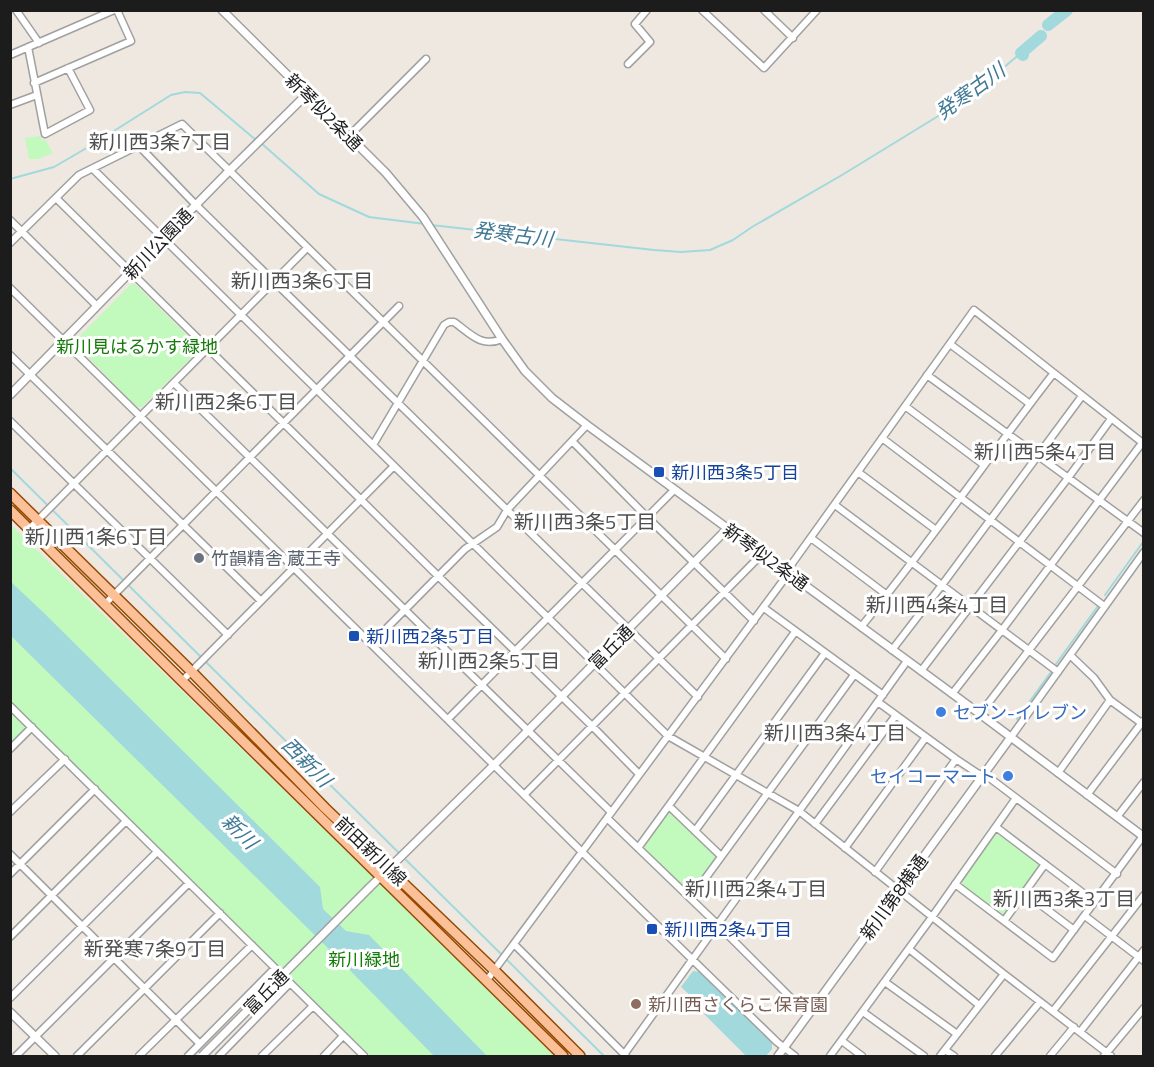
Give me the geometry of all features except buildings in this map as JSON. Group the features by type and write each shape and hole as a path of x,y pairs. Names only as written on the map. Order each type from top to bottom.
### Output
{"main road":[{"name":"前田新川線","path":"10,493 191,671 325,808 580,1056"},
{"name":"前田新川線","path":"10,510 563,1056"}],"street":[{"path":"16,10 39,43"},
{"path":"10,55 98,14 116,10 131,42 34,83"},
{"name":"新琴似2条通","path":"222,10 386,173 423,217 525,371 552,398 1143,837"},
{"path":"628,64 650,42 635,24 647,10"},
{"path":"702,10 764,68 818,10"},
{"path":"764,10 792,38"},
{"path":"28,47 45,134 90,110 68,68"},
{"path":"349,136 426,59"},
{"path":"10,105 37,94"},
{"name":"新川公園通","path":"10,395 307,94"},
{"path":"10,243 79,175 182,124 726,659"},
{"path":"139,146 196,205 698,697"},
{"path":"93,169 668,736 799,811 1107,1055 1143,1008"},
{"path":"56,198 360,501 562,696 639,774"},
{"path":"10,220 97,306"},
{"path":"29,529 308,248"},
{"path":"10,288 582,852 784,1048 795,1056"},
{"path":"105,604 399,306"},
{"path":"487,980 764,608 811,538 974,310 1143,444 952,694"},
{"path":"373,445 444,325 454,322 484,343 494,343 502,339"},
{"path":"950,344 1030,404"},
{"path":"10,355 261,601"},
{"path":"861,627 912,563 1053,374"},
{"path":"927,375 1143,534"},
{"path":"174,382 611,812"},
{"path":"892,650 1082,396"},
{"path":"905,406 984,465"},
{"path":"921,671 1111,419"},
{"path":"10,421 228,635"},
{"path":"371,644 472,543 496,527 507,510 587,425"},
{"path":"882,438 1104,606"},
{"path":"572,441 754,621"},
{"path":"182,681 394,466"},
{"path":"858,472 936,530"},
{"path":"448,719 674,490"},
{"path":"980,714 1143,500"},
{"path":"835,505 1058,672"},
{"name":"富丘通","path":"202,1056 727,529"},
{"path":"811,538 887,595"},
{"path":"1011,737 1143,552"},
{"path":"524,795 762,554"},
{"path":"764,608 883,695"},
{"path":"638,848 795,632"},
{"path":"695,831 825,653"},
{"path":"1070,655 1094,678 1110,700 1143,723 1088,795"},
{"path":"512,946 625,1056 692,959 907,661"},
{"path":"691,898 854,675"},
{"path":"1058,773 1110,700"},
{"path":"878,702 956,759 977,773 987,776 1117,874"},
{"path":"10,706 364,1056"},
{"path":"815,824 896,715"},
{"path":"10,749 32,727"},
{"path":"846,848 926,737"},
{"name":"新川第8横通","path":"778,1056 1011,737"},
{"path":"10,812 65,759"},
{"path":"875,872 956,759"},
{"path":"1117,817 1143,782"},
{"path":"10,874 95,789"},
{"path":"830,1056 1016,798"},
{"path":"669,806 722,856"},
{"path":"607,818 808,1015"},
{"path":"10,936 126,820"},
{"path":"996,827 1095,902"},
{"path":"956,884 1053,958 1143,837"},
{"path":"10,998 158,852"},
{"path":"10,854 200,1044"},
{"path":"1004,921 1046,864"},
{"path":"16,1056 189,883"},
{"path":"1025,892 1074,930"},
{"path":"1053,1011 1143,896"},
{"path":"77,1056 220,913"},
{"path":"1085,916 1141,959"},
{"path":"139,1056 252,945"},
{"path":"909,949 979,1005"},
{"path":"1080,1032 1141,959 1143,950"},
{"path":"188,1056 274,968"},
{"path":"940,1056 1004,974"},
{"path":"885,982 957,1034"},
{"path":"219,1056 290,983"},
{"path":"995,1056 1040,1002"},
{"path":"262,1056 313,1006"},
{"path":"10,1012 55,1056"},
{"path":"863,1012 924,1056"},
{"path":"1050,1056 1074,1027"},
{"path":"324,1056 343,1036"},
{"path":"842,1041 862,1056"},
{"path":"945,1050 954,1056"}],"green space":[{"path":"40,136 42,141 45,139 53,153 38,159 29,159 25,138"},
{"name":"新川見はるかす緑地","path":"131,284 135,284 199,347 199,350 142,407 137,407 76,345 76,340"},
{"name":"新川緑地","path":"10,524 554,1056 371,1056 217,907 11,701"},
{"path":"10,711 26,725 26,728 11,744"},
{"path":"667,813 670,813 715,856 715,859 688,891 644,849"},
{"path":"996,834 1039,867 1004,914 967,893 962,882 964,872"}],"water":[{"name":"新川","path":"10,581 320,887 323,909 346,931 369,935 487,1056 434,1056 333,953 11,636"},
{"path":"693,971 700,972 772,1043 772,1049 766,1056 746,1056 704,1014 707,1011 681,987"}],"waterway":[{"path":"1048,25 1067,10"},
{"path":"1023,55 1021,53 1041,36"},
{"name":"発寒古川","path":"431,225 654,250 681,252 710,250 733,240 966,99 1021,53"},
{"name":"発寒古川","path":"10,179 54,167 171,95 185,92 200,93 256,140"},
{"name":"発寒古川","path":"261,143 319,194 369,217 425,224"},
{"name":"西新川","path":"10,468 400,854"},
{"path":"1105,595 1143,542"},
{"path":"1056,664 1098,606"},
{"path":"1017,719 1051,672"},
{"name":"西新川","path":"404,858 604,1056"}],"place":[{"name":"新川西3条5丁目","path":"659,472"},
{"name":"竹韻精舎 蔵王寺","path":"199,558"},
{"name":"新川西2条5丁目","path":"354,636"},
{"name":"セブン-イレブン","path":"941,712"},
{"name":"セイコーマート","path":"1008,776"},
{"name":"新川西2条4丁目","path":"652,929"},
{"name":"新川西さくらこ保育園","path":"636,1004"}],"district":[{"name":"新川西3条7丁目","path":"160,141"},
{"name":"新川西3条6丁目","path":"302,280"},
{"name":"新川西2条6丁目","path":"226,401"},
{"name":"新川西5条4丁目","path":"1045,451"},
{"name":"新川西3条5丁目","path":"585,521"},
{"name":"新川西1条6丁目","path":"96,536"},
{"name":"新川西4条4丁目","path":"937,604"},
{"name":"新川西2条5丁目","path":"489,660"},
{"name":"新川西3条4丁目","path":"835,732"},
{"name":"新川西2条4丁目","path":"756,888"},
{"name":"新川西3条3丁目","path":"1064,898"},
{"name":"新発寒7条9丁目","path":"155,948"}]}
